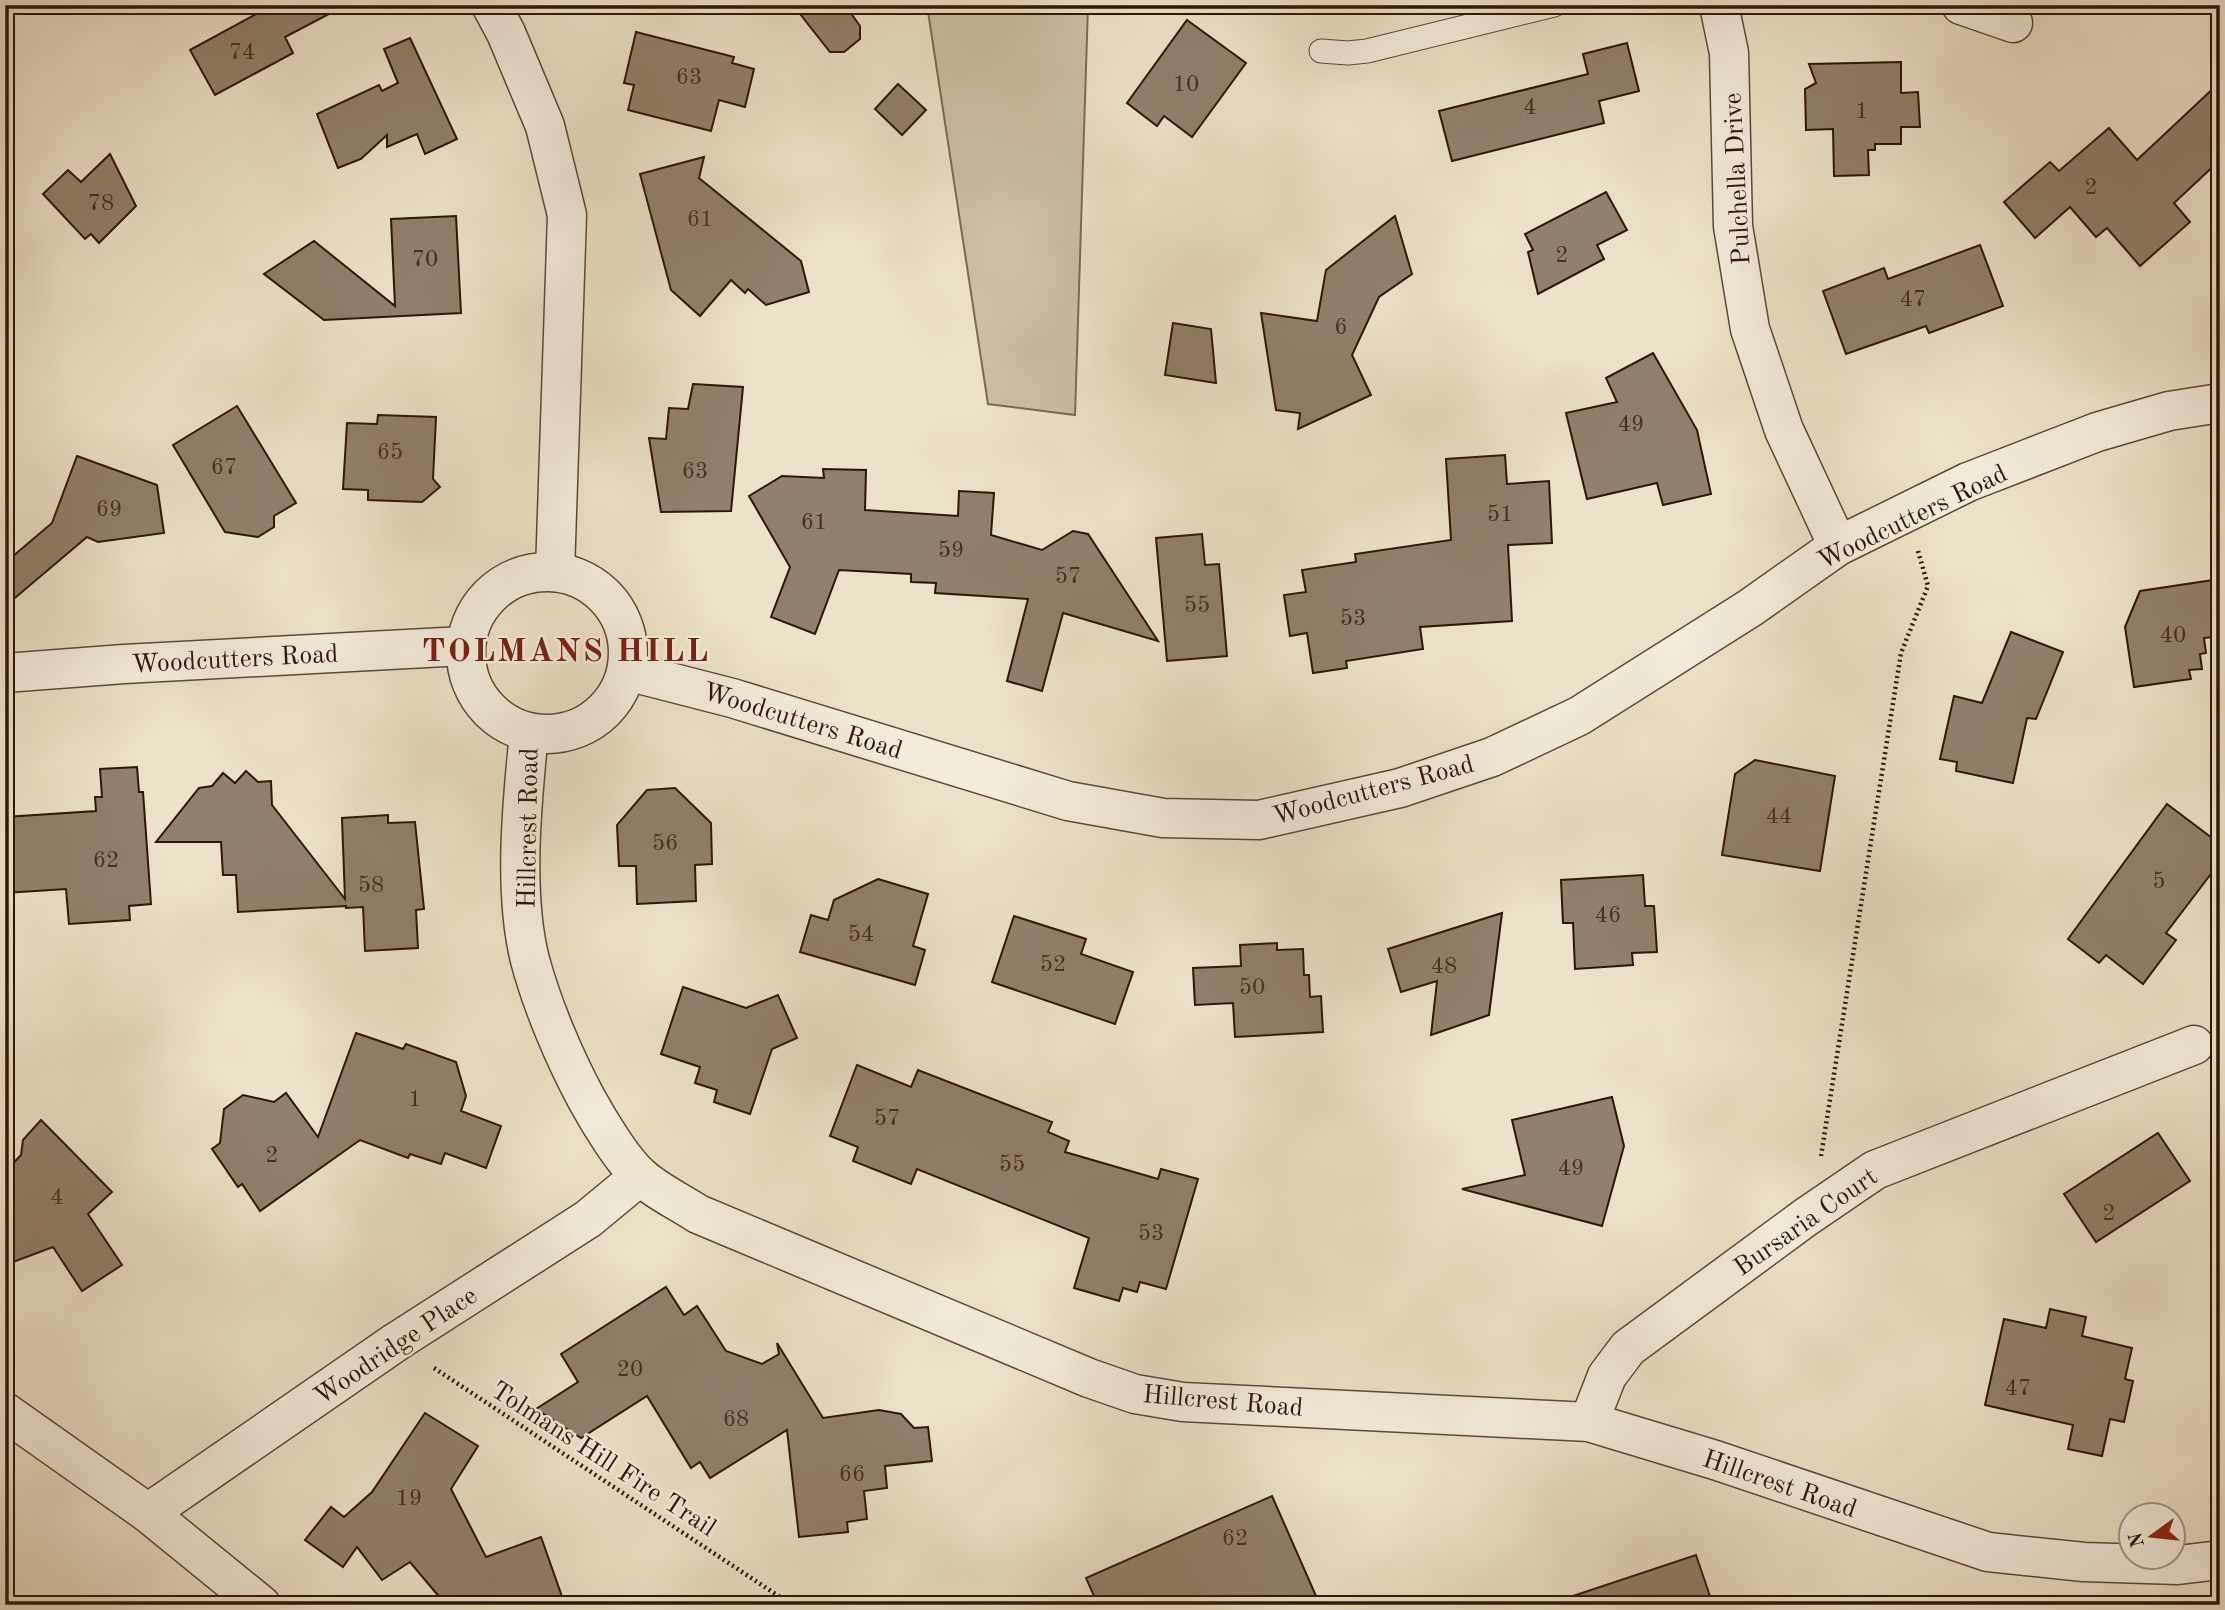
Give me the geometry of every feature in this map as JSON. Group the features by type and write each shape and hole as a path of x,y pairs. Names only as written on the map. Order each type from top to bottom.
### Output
{"street":[{"path":"491,5 506,33 545,126 568,215 555,572"},
{"name":"Pulchella Drive","path":"1719,5 1729,53 1733,226 1750,329 1784,430 1838,546"},
{"path":"1961,5 2013,23"},
{"name":"Woodcutters Road","path":"626,671 732,698 1068,800 1163,818 1259,820 1400,788 1492,757 1579,716 1750,608 1838,546 1968,482 2097,432 2169,411 2220,403"},
{"path":"555,572 581,579 604,595 620,617 628,643 626,671 618,694 601,714 580,728 554,735 529,733 507,724 488,709 474,690 466,667 464,646 473,618 487,598 506,582 530,573 555,572"},
{"name":"Woodcutters Road","path":"5,673 464,646"},
{"name":"Hillcrest Road","path":"529,733 522,803 521,858 523,908 530,960 570,1068 600,1125 640,1176 698,1214 1089,1378 1135,1394 1184,1402 1589,1422 1715,1460 1988,1552 2084,1562 2178,1565 2220,1560"},
{"name":"Bursaria Court","path":"1589,1422 1607,1376 1628,1348 1806,1217 1875,1170 2194,1045"},
{"name":"Woodridge Place","path":"148,1513 396,1342 588,1219 640,1176"},
{"path":"5,1412 148,1513 261,1605"}],"lane":[{"path":"1321,51 1367,51 1554,5"}],"path":[{"path":"1829,1113 1901,653 1928,586"},
{"name":"Tolmans Hill Fire Trail","path":"396,1342 792,1605"}],"shaded area":[{"path":"927,5 1088,5 1075,415 988,404"}],"building":[{"path":"273,5 346,5 285,37 293,53 215,95 190,50"},
{"path":"793,5 845,5 860,26 860,39 844,52 830,52"},
{"path":"1187,20 1246,63 1192,137 1164,116 1157,126 1127,103"},
{"path":"636,32 734,57 732,63 754,69 745,107 719,100 711,131 628,110 634,85 624,83"},
{"path":"410,38 457,139 425,154 417,134 387,147 387,135 361,159 338,168 317,114 379,85 382,91 398,83 384,49"},
{"path":"1627,43 1639,91 1599,101 1604,123 1452,161 1439,111 1588,74 1583,54"},
{"path":"1901,62 1901,93 1918,92 1920,127 1901,127 1901,144 1875,144 1875,150 1868,150 1869,175 1834,176 1833,129 1806,130 1805,89 1816,83 1809,64"},
{"path":"2220,82 2220,160 2174,203 2190,222 2140,266 2107,228 2096,237 2070,207 2035,238 2004,202 2050,162 2059,171 2109,128 2137,160"},
{"path":"898,84 926,110 902,135 875,109"},
{"path":"110,154 136,206 99,243 91,234 85,239 43,194 68,170 81,182"},
{"path":"704,157 699,178 801,261 809,292 766,305 748,289 745,293 731,280 700,316 671,290 640,174"},
{"path":"1606,192 1627,230 1597,245 1604,259 1538,294 1528,252 1533,250 1525,234"},
{"path":"456,216 461,313 324,320 264,274 314,241 395,306 391,219"},
{"path":"1395,216 1412,274 1379,297 1352,355 1371,395 1298,429 1300,413 1276,410 1261,313 1317,321 1326,270"},
{"path":"1980,245 2003,306 1929,333 1926,326 1846,354 1823,291 1884,268 1888,279"},
{"path":"1173,323 1211,329 1216,383 1165,375"},
{"path":"1653,353 1697,430 1711,494 1663,505 1657,483 1587,499 1566,413 1617,402 1606,378"},
{"path":"693,384 743,387 731,511 661,512 649,438 666,439 669,408 688,409"},
{"path":"237,406 296,503 274,516 274,527 258,537 225,532 173,445"},
{"path":"378,415 436,417 433,479 440,487 422,502 368,500 368,490 343,489 347,423 377,424"},
{"path":"1505,455 1507,484 1549,481 1552,543 1508,545 1512,621 1420,627 1423,649 1346,661 1347,668 1313,673 1307,633 1290,636 1284,595 1306,592 1302,570 1356,562 1355,554 1451,540 1446,459"},
{"path":"77,456 157,485 164,533 98,542 87,537 9,603 5,599 5,563 52,523"},
{"path":"823,469 866,470 865,510 958,516 959,491 994,493 991,535 1042,550 1073,531 1088,534 1158,641 1063,613 1042,691 1007,681 1028,599 935,593 936,583 911,582 911,574 839,570 815,634 771,617 790,567 749,496 782,476 824,478"},
{"path":"1202,534 1205,565 1219,564 1227,656 1167,661 1156,538"},
{"path":"2220,579 2220,636 2204,638 2206,653 2200,654 2202,669 2189,670 2191,679 2134,687 2125,627 2140,591"},
{"path":"2011,632 2063,652 2036,719 2027,718 2013,783 1956,771 1957,762 1940,759 1954,696 1982,703"},
{"path":"1755,760 1835,776 1820,871 1722,855 1735,774"},
{"path":"137,767 139,792 143,792 151,904 129,906 130,920 69,924 66,889 5,893 5,817 96,811 95,797 102,797 100,769"},
{"path":"246,771 258,782 271,781 272,805 345,899 342,818 388,815 388,823 415,822 424,909 416,910 418,948 365,951 363,907 238,912 236,875 223,875 221,842 156,842 199,788 212,786 223,773 235,783"},
{"path":"675,788 711,823 712,864 695,865 696,901 637,904 636,866 619,866 617,825 647,790"},
{"path":"2167,804 2220,844 2220,862 2166,933 2176,940 2143,984 2106,955 2099,963 2068,939"},
{"path":"1643,875 1645,906 1654,906 1657,952 1632,953 1633,965 1575,969 1573,923 1563,923 1561,880"},
{"path":"878,879 928,894 913,946 925,950 915,985 800,952 811,915 828,920 834,900"},
{"path":"1502,913 1489,1015 1431,1035 1437,981 1401,992 1388,949"},
{"path":"1014,916 1086,939 1081,954 1133,972 1115,1024 992,982"},
{"path":"1277,943 1277,950 1303,949 1304,975 1309,975 1310,997 1321,996 1323,1032 1235,1037 1233,1003 1195,1005 1193,968 1241,966 1240,945"},
{"path":"683,987 746,1008 778,995 797,1038 772,1049 750,1114 714,1102 717,1090 695,1083 700,1067 661,1054"},
{"path":"356,1033 403,1049 406,1044 456,1062 466,1096 461,1111 501,1126 486,1168 445,1153 441,1164 410,1154 408,1158 360,1140 260,1211 242,1184 238,1187 212,1149 220,1143 224,1109 243,1095 274,1102 286,1093 318,1137"},
{"path":"857,1065 911,1087 918,1070 1052,1122 1048,1132 1069,1141 1065,1152 1158,1179 1161,1169 1198,1179 1166,1289 1140,1282 1137,1292 1123,1288 1119,1301 1074,1288 1089,1238 917,1169 911,1184 853,1161 858,1147 830,1136"},
{"path":"1612,1097 1624,1146 1602,1226 1462,1189 1525,1175 1512,1120"},
{"path":"41,1120 112,1192 88,1214 122,1265 82,1291 53,1247 5,1265 5,1172 21,1155 23,1140"},
{"path":"2158,1133 2190,1181 2096,1242 2064,1194"},
{"path":"666,1287 684,1315 697,1306 726,1351 762,1364 779,1354 777,1343 823,1418 879,1410 901,1414 914,1428 928,1427 932,1461 885,1466 887,1488 864,1491 867,1519 847,1522 848,1532 799,1537 787,1430 710,1478 700,1462 691,1468 647,1396 581,1438 536,1409 578,1382 561,1354"},
{"path":"2050,1309 2086,1317 2082,1336 2132,1348 2125,1379 2133,1381 2124,1422 2110,1419 2102,1456 2068,1449 2073,1425 1985,1405 2004,1319 2046,1328"},
{"path":"425,1413 478,1446 451,1489 486,1557 541,1537 565,1605 446,1605 410,1562 382,1580 357,1547 343,1567 305,1540 331,1507 344,1517 372,1492"},
{"path":"1272,1496 1320,1605 1098,1605 1086,1578"},
{"path":"1696,1555 1713,1605 1568,1605 1567,1598"}],"district":[{"name":"TOLMANS HILL","path":"566,649"}]}
